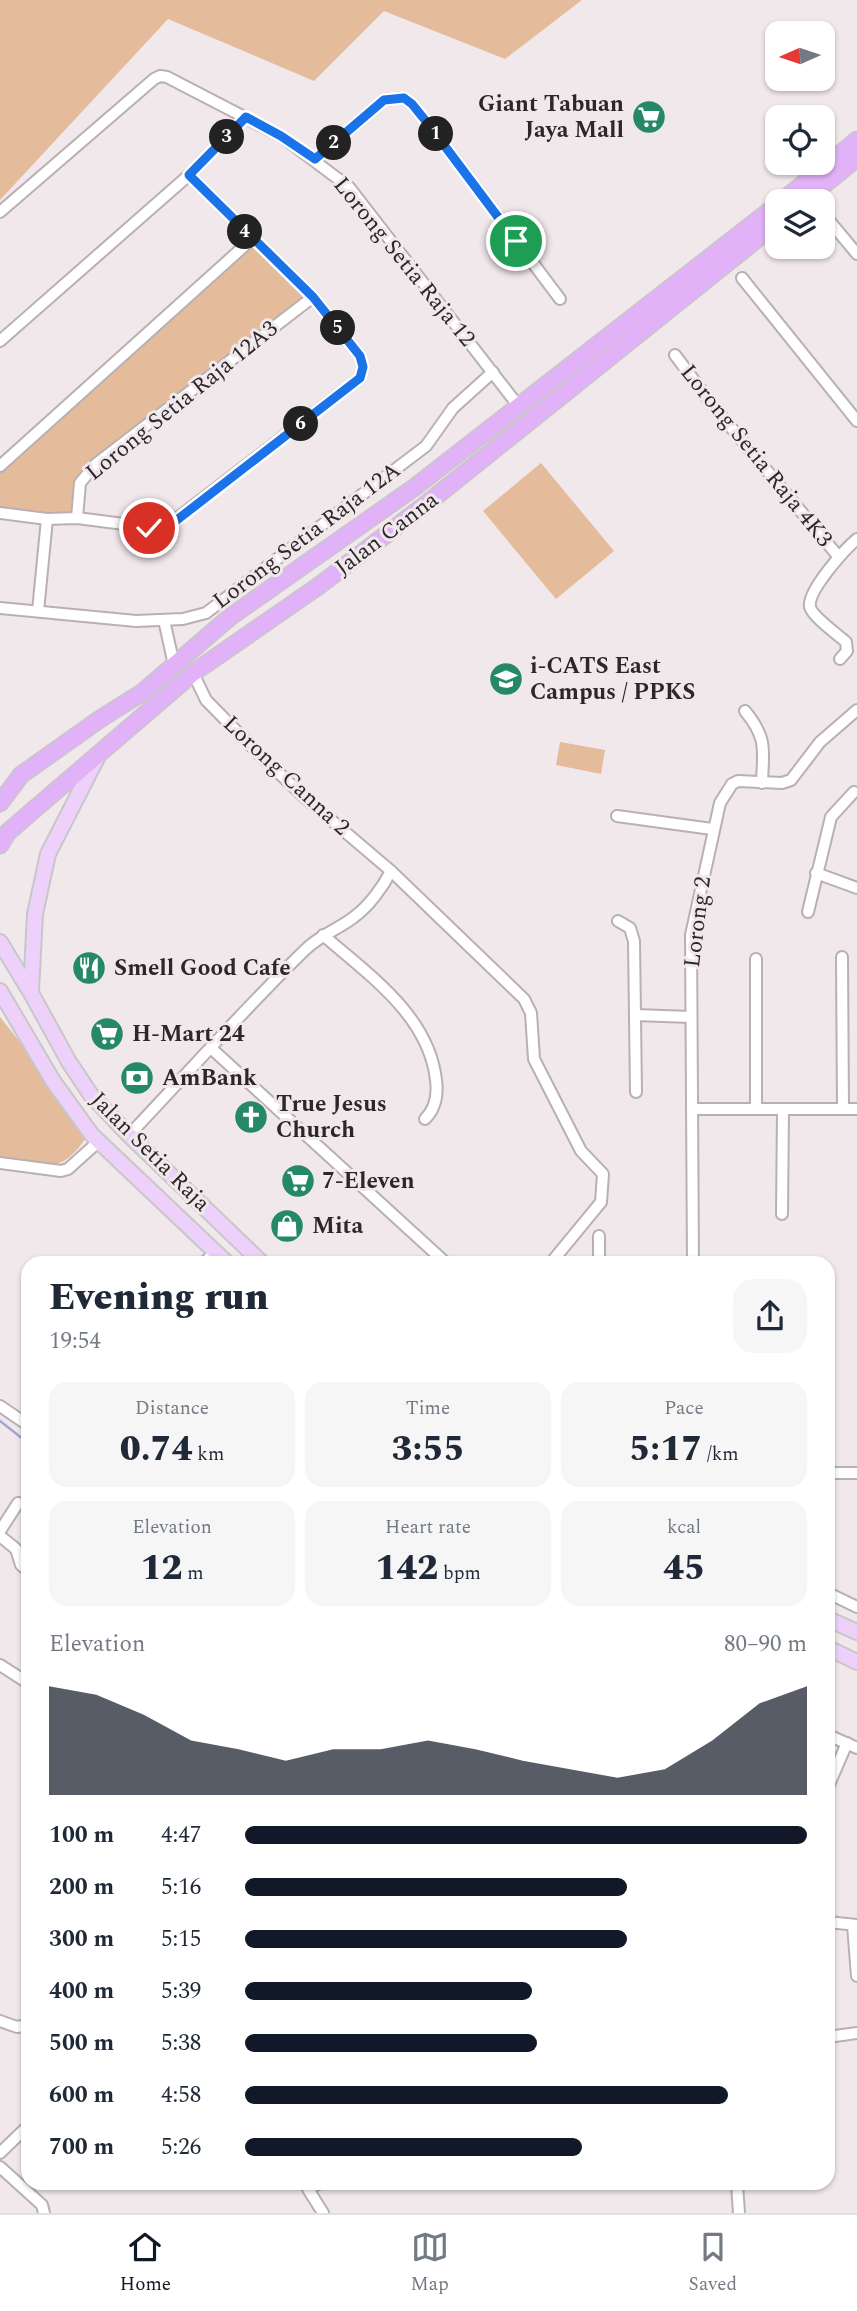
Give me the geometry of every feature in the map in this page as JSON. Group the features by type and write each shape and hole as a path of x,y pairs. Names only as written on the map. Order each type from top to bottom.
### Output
{"highway":[{"path":"797,189 857,140"},
{"path":"822,189 857,158"},
{"name":"Jalan Canna","path":"0,803 21,775 143,692 230,617 415,487 520,408 765,214"},
{"name":"Jalan Canna","path":"0,845 8,832 193,673 320,585 430,501 765,233"},
{"path":"0,789 21,775"}],"main road":[{"path":"31,993 35,914 48,855 100,751"},
{"name":"Jalan Setia Raja","path":"0,942 91,1095 256,1256"},
{"name":"Jalan Setia Raja","path":"0,991 5,1004 53,1081 98,1142 219,1256"},
{"path":"191,1194 222,1234 222,1241 215,1252"},
{"path":"835,1622 857,1632"},
{"path":"835,1651 857,1661"}],"street":[{"name":"Lorong Setia Raja 12","path":"0,212 160,76 167,77 281,136 349,187 520,408"},
{"path":"315,159 384,100 404,98 429,125 560,299"},
{"path":"0,341 189,175 246,117"},
{"path":"0,513 163,528 360,378 363,367 360,356 313,297 189,175"},
{"path":"835,228 857,254"},
{"path":"0,466 252,239"},
{"path":"742,278 857,421"},
{"name":"Lorong Setia Raja 12A3","path":"77,518 80,482 96,464 313,297"},
{"name":"Lorong Setia Raja 4K3","path":"674,355 838,556"},
{"name":"Lorong Setia Raja 12A","path":"0,608 136,621 195,617 215,607 426,446 453,408 493,372"},
{"path":"38,611 47,519"},
{"path":"840,659 847,651 846,642 813,612 810,606 811,597 838,556 857,539"},
{"path":"164,620 174,665"},
{"name":"Lorong Canna 2","path":"193,673 206,700 260,755 304,797 395,875 524,999 531,1013 534,1059 581,1151 603,1174 601,1202 557,1256"},
{"name":"Lorong 2","path":"693,1256 691,934 712,829 720,803 732,784 738,781 782,783 791,780 820,742 857,710"},
{"path":"745,711 758,728 762,740 762,783"},
{"path":"808,912 832,815 854,792"},
{"path":"617,816 712,829"},
{"path":"816,873 857,888"},
{"path":"129,1135 212,1049 260,994 309,946 356,916 395,875"},
{"path":"618,921 629,928 634,941 636,1093"},
{"path":"323,935 370,976 411,1017 422,1034 431,1054 438,1090 431,1113 425,1119"},
{"path":"842,957 843,1108"},
{"path":"756,959 757,1108"},
{"path":"635,1015 691,1017"},
{"path":"212,1049 438,1256"},
{"path":"692,1109 857,1108"},
{"path":"782,1214 783,1109"},
{"path":"0,1163 61,1171 68,1169 98,1142"},
{"path":"599,1236 599,1256"},
{"path":"211,1256 215,1252"},
{"path":"0,1406 21,1420"},
{"path":"835,1474 857,1474"},
{"path":"18,1503 0,1534 16,1549 21,1565"},
{"path":"835,1596 857,1607"},
{"path":"0,1665 21,1678"},
{"path":"835,1738 852,1746 835,1775"},
{"path":"835,1923 855,1925 857,1976"},
{"path":"0,2021 21,2026"},
{"path":"835,2036 857,2033"},
{"path":"0,2153 21,2133"},
{"path":"0,2167 21,2186"},
{"path":"25,2190 42,2206 44,2213"},
{"path":"309,2190 323,2213"},
{"path":"738,2190 740,2213"}],"shaded area":[{"path":"0,0 582,0 505,59 384,11 314,81 168,19 0,200"},
{"path":"253,245 306,295 111,451 80,482 74,513 0,510 0,472 124,357"},
{"path":"541,463 614,551 556,599 483,511"},
{"path":"560,742 605,750 601,774 556,765"},
{"path":"0,1017 27,1051 85,1139 76,1151 57,1164 38,1165 0,1157"}],"waterway":[{"path":"0,1421 21,1438"}],"place":[{"name":"Giant Tabuan Jaya Mall","path":"649,117"},
{"name":"i-CATS East Campus / PPKS","path":"506,679"},
{"name":"Smell Good Cafe","path":"89,968"},
{"name":"H-Mart 24","path":"107,1034"},
{"name":"AmBank","path":"137,1078"},
{"name":"True Jesus Church","path":"251,1117"},
{"name":"7-Eleven","path":"298,1181"},
{"name":"Mita","path":"287,1226"}],"route":[{"path":"149,528 163,528 173,523 360,378 363,367 360,356 313,297 189,175 246,117 315,159 384,100 404,98 429,125 516,241"}]}
